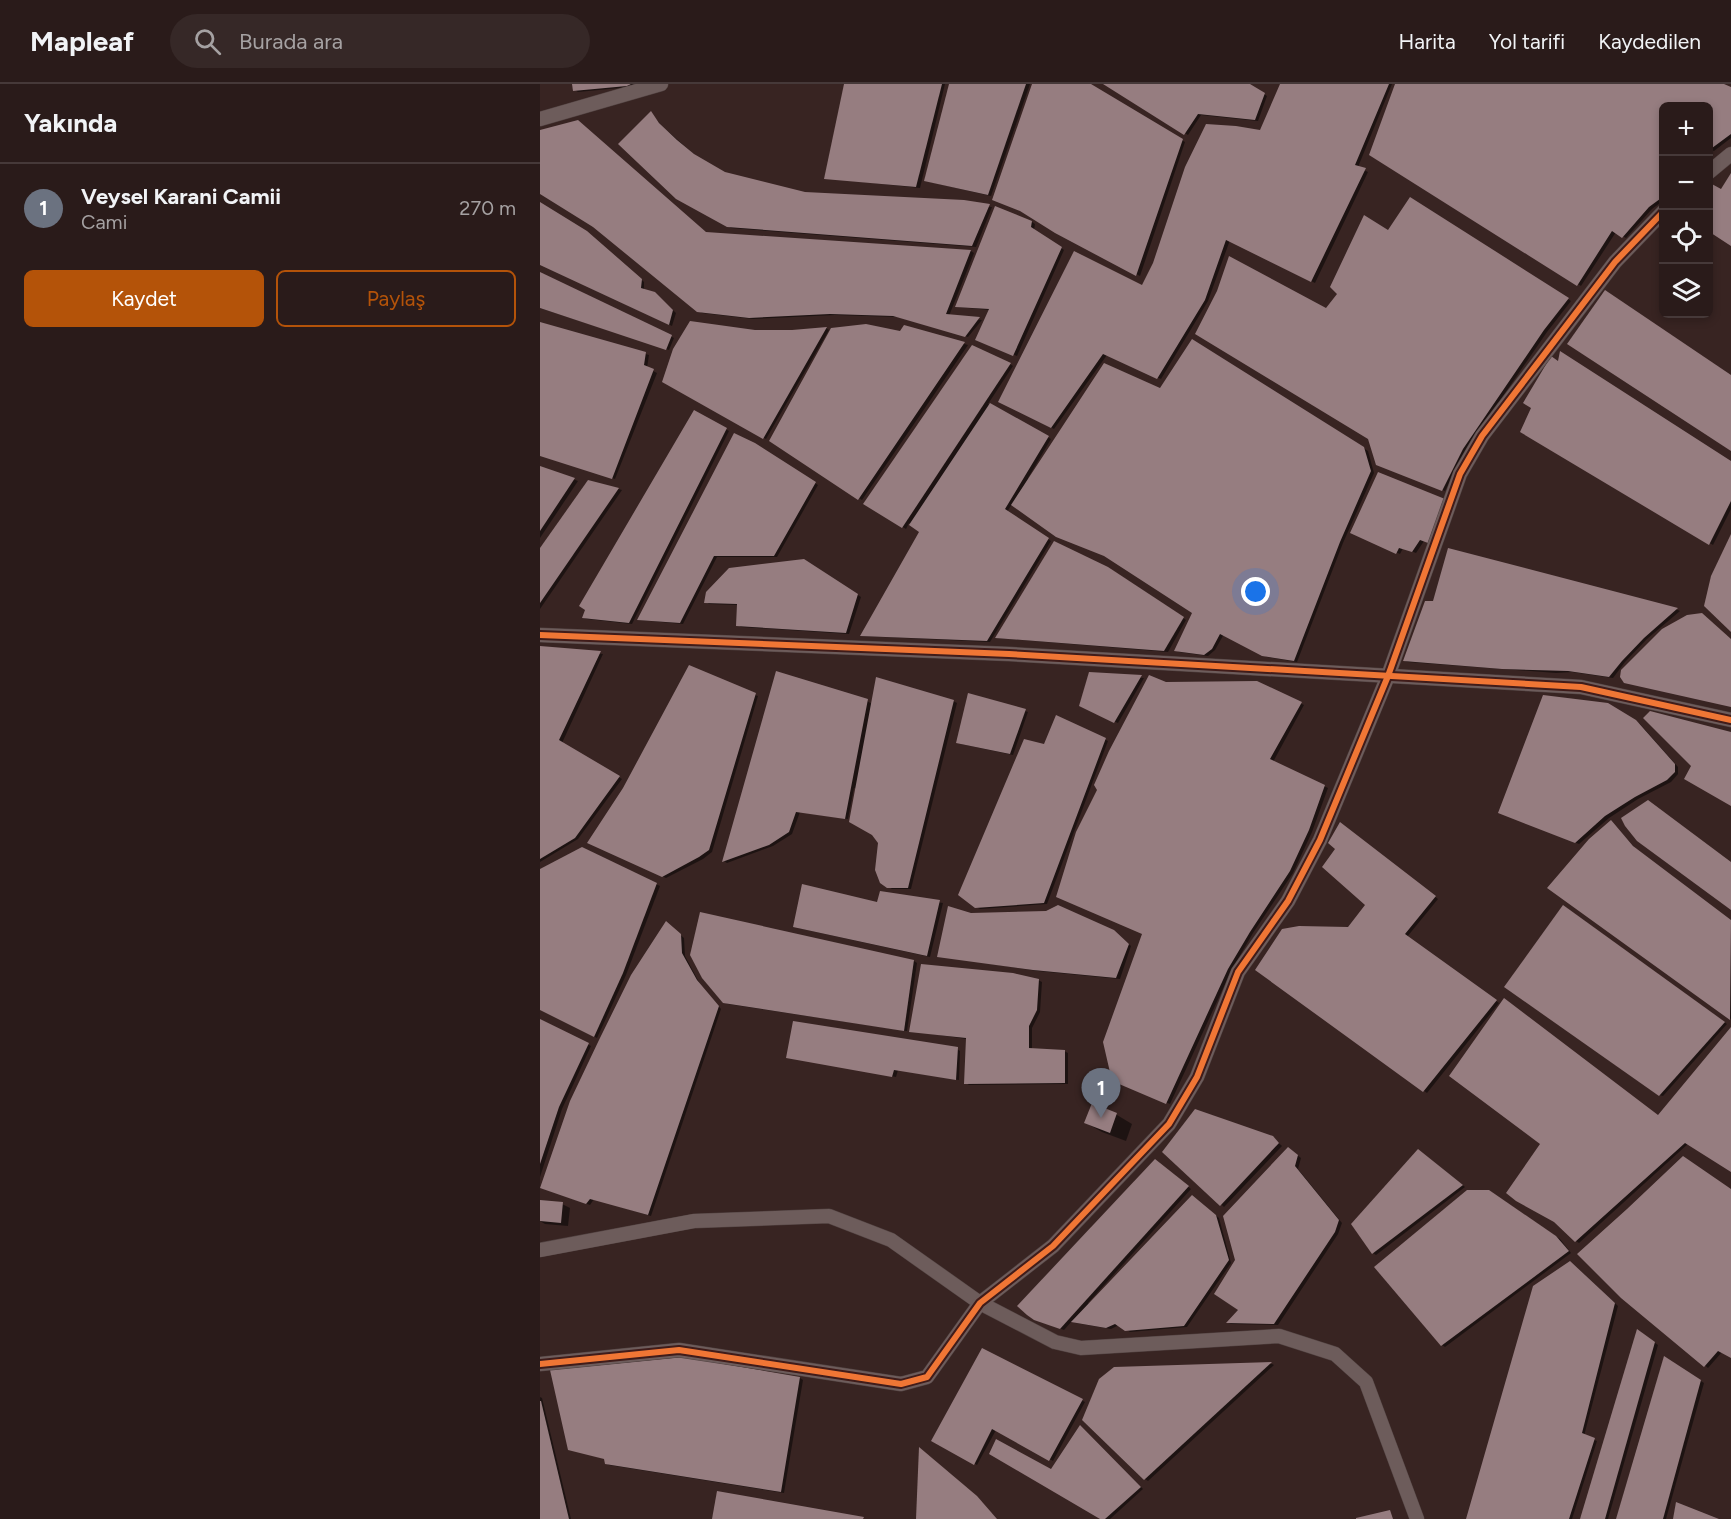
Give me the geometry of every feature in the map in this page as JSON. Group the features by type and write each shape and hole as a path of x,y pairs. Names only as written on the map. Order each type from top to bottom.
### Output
{"street":[{"path":"540,119 660,84"},
{"path":"1713,169 1731,154"},
{"path":"540,1364 679,1350 901,1384 927,1377 980,1303 1053,1246 1169,1124 1197,1077 1238,972 1288,901 1320,840 1388,676 1460,474 1482,436 1615,262 1659,216"},
{"path":"540,635 1009,654 1581,687 1731,720"},
{"path":"540,1250 694,1221 829,1216 891,1240 980,1303 1055,1342 1081,1348 1279,1336 1335,1354 1366,1382 1417,1519"}],"building":[{"path":"572,84 631,84 573,91"},
{"path":"844,84 942,84 916,187 824,179"},
{"path":"949,84 1026,84 988,195 924,181"},
{"path":"1032,84 1091,84 1183,139 1136,276 1055,233 1020,211 992,200"},
{"path":"1103,84 1250,84 1265,93 1255,120 1198,114 1184,135"},
{"path":"1280,84 1389,84 1355,165 1366,168 1311,282 1226,240 1205,300 1157,379 1103,354 1051,428 998,402 1074,251 1142,285 1153,263 1185,167 1206,124 1260,130"},
{"path":"1395,84 1724,84 1731,87 1731,134 1713,147 1713,102 1659,102 1659,200 1649,207 1622,238 1612,231 1577,286 1369,155"},
{"path":"651,111 659,123 677,140 694,154 725,172 805,192 964,200 990,204 972,246 727,227 676,199 618,144"},
{"path":"578,120 706,232 971,250 946,314 980,317 965,337 893,316 830,314 749,318 697,312 593,227 540,194 540,130"},
{"path":"1731,173 1731,246 1713,234 1713,185 1721,189"},
{"path":"1410,197 1569,298 1544,330 1463,449 1442,491 1376,465 1368,439 1195,334 1217,291 1229,256 1326,308 1337,294 1330,287 1364,215 1388,230"},
{"path":"540,202 587,231 642,279 641,288 655,292 673,310 669,325 540,265"},
{"path":"995,206 1032,221 1031,227 1062,247 1013,356 975,340 989,309 955,307"},
{"path":"540,272 672,335 666,350 540,308"},
{"path":"1605,290 1731,375 1731,451 1567,344"},
{"path":"690,321 755,330 827,327 763,439 662,382 673,349"},
{"path":"540,322 646,352 644,365 654,369 612,479 540,456"},
{"path":"866,324 900,331 904,325 965,342 858,500 769,441 831,328"},
{"path":"1192,339 1364,447 1371,471 1340,542 1294,661 1262,656 1220,634 1212,649 1204,655 1174,651 1192,613 1104,556 1056,537 1011,505 1104,363 1160,388"},
{"path":"972,345 1011,363 902,528 863,504"},
{"path":"1560,351 1731,461 1731,501 1709,545 1520,432 1531,408 1523,403 1551,356 1558,361"},
{"path":"990,403 1049,436 1005,509 1049,538 987,641 860,636 919,532 909,525"},
{"path":"694,410 727,428 629,623 582,618 585,610 579,606"},
{"path":"734,433 755,443 816,482 774,556 714,556 680,623 637,620"},
{"path":"540,466 575,478 540,531"},
{"path":"1378,472 1445,499 1428,543 1420,540 1412,552 1399,548 1396,554 1350,533"},
{"path":"588,480 619,488 540,603 540,548"},
{"path":"1731,534 1731,632 1704,606 1711,576"},
{"path":"1054,541 1108,567 1184,617 1164,651 995,638"},
{"path":"1448,548 1678,608 1644,638 1609,677 1568,671 1502,669 1403,661 1425,601 1433,601"},
{"path":"804,559 858,594 846,633 736,626 737,604 704,603 706,592 729,568"},
{"path":"1702,613 1731,639 1731,707 1624,683 1620,677 1621,670 1662,629 1687,615"},
{"path":"540,646 601,651 559,740 620,776 575,838 540,859"},
{"path":"689,665 756,693 709,850 662,877 587,843 623,788"},
{"path":"776,671 868,699 845,819 796,812 789,832 769,845 722,862"},
{"path":"1089,672 1142,675 1114,723 1079,706"},
{"path":"1149,675 1166,682 1257,681 1302,702 1270,759 1325,785 1309,830 1290,871 1228,969 1166,1104 1112,1081 1103,1042 1142,934 1056,897 1076,832 1097,790 1094,785"},
{"path":"876,677 954,700 908,888 887,888 880,883 875,870 878,843 872,835 849,822"},
{"path":"968,693 1026,709 1010,754 956,743"},
{"path":"1543,695 1608,703 1636,720 1675,764 1675,772 1667,780 1605,816 1575,843 1498,813"},
{"path":"1650,711 1731,732 1731,806 1684,779 1691,766 1643,718"},
{"path":"1056,715 1106,738 1044,903 975,908 958,895 1024,739 1044,744"},
{"path":"1648,800 1731,862 1731,910 1637,841 1625,826 1621,818"},
{"path":"1611,820 1633,846 1731,920 1730,1020 1547,888 1589,839"},
{"path":"1340,822 1436,896 1405,934 1497,1000 1423,1092 1255,970 1282,929 1299,926 1348,927 1365,905 1322,867 1335,849 1328,843"},
{"path":"582,847 657,883 623,973 594,1037 540,1010 540,869"},
{"path":"802,884 877,902 880,891 940,900 927,956 793,927"},
{"path":"1058,905 1114,930 1129,944 1116,978 937,957 948,906 971,913 1046,911"},
{"path":"1563,905 1725,1022 1659,1096 1504,987"},
{"path":"700,912 914,960 904,1031 723,1003 702,978 690,955"},
{"path":"666,921 681,934 682,953 697,980 719,1006 648,1215 590,1199 586,1204 540,1188 570,1101 631,975"},
{"path":"921,964 1013,973 1039,979 1037,1010 1029,1026 1029,1048 1065,1050 1065,1083 964,1084 966,1038 909,1032"},
{"path":"1504,998 1658,1115 1731,1027 1731,1172 1685,1143 1575,1242 1554,1222 1516,1201 1506,1193 1540,1144 1449,1076"},
{"path":"540,1019 589,1043 559,1107 540,1164"},
{"path":"793,1021 958,1047 956,1080 894,1070 892,1077 786,1058"},
{"path":"1092,1103 1117,1113 1110,1133 1084,1123"},
{"path":"1195,1109 1273,1136 1279,1143 1220,1206 1162,1152"},
{"path":"1288,1147 1298,1155 1295,1166 1339,1220 1335,1232 1274,1324 1226,1323 1238,1310 1214,1294 1235,1260 1223,1216"},
{"path":"1418,1149 1463,1185 1372,1254 1351,1224"},
{"path":"1683,1156 1731,1189 1731,1358 1718,1351 1704,1367 1621,1298 1577,1254"},
{"path":"1155,1159 1189,1186 1060,1329 1034,1320 1027,1315 1017,1306"},
{"path":"1467,1190 1489,1190 1556,1236 1569,1251 1441,1346 1374,1267"},
{"path":"1192,1195 1216,1215 1229,1260 1184,1326 1125,1331 1115,1324 1106,1328 1071,1322"},
{"path":"540,1200 563,1202 561,1223 540,1221"},
{"path":"1570,1261 1615,1303 1582,1433 1595,1438 1569,1519 1466,1519 1533,1286"},
{"path":"1637,1329 1655,1342 1605,1519 1580,1519"},
{"path":"982,1348 1083,1399 1049,1461 992,1429 974,1465 931,1441"},
{"path":"1664,1356 1701,1380 1663,1519 1616,1519"},
{"path":"683,1357 800,1377 781,1492 605,1464 604,1459 568,1450 550,1370"},
{"path":"1272,1362 1144,1480 1082,1420 1099,1379 1114,1367"},
{"path":"541,1401 569,1519 540,1519"},
{"path":"1080,1425 1141,1487 1105,1519 1100,1519 989,1454 996,1439 1051,1469"},
{"path":"919,1447 977,1496 997,1519 916,1519"},
{"path":"717,1491 864,1517 863,1519 712,1519"},
{"path":"1676,1502 1719,1519 1673,1519"},
{"path":"1390,1510 1393,1519 1356,1519 1356,1518"}],"cycle path":[{"path":"540,1364 679,1350 901,1384 927,1377 980,1303 1053,1246 1169,1124 1197,1077 1238,972 1288,901 1320,840 1388,676 1460,474 1482,436 1615,262 1659,216"},
{"path":"540,635 1009,654 1581,687 1731,720"}],"place":[{"name":"Veysel Karani Camii","path":"1101,1118"}]}
